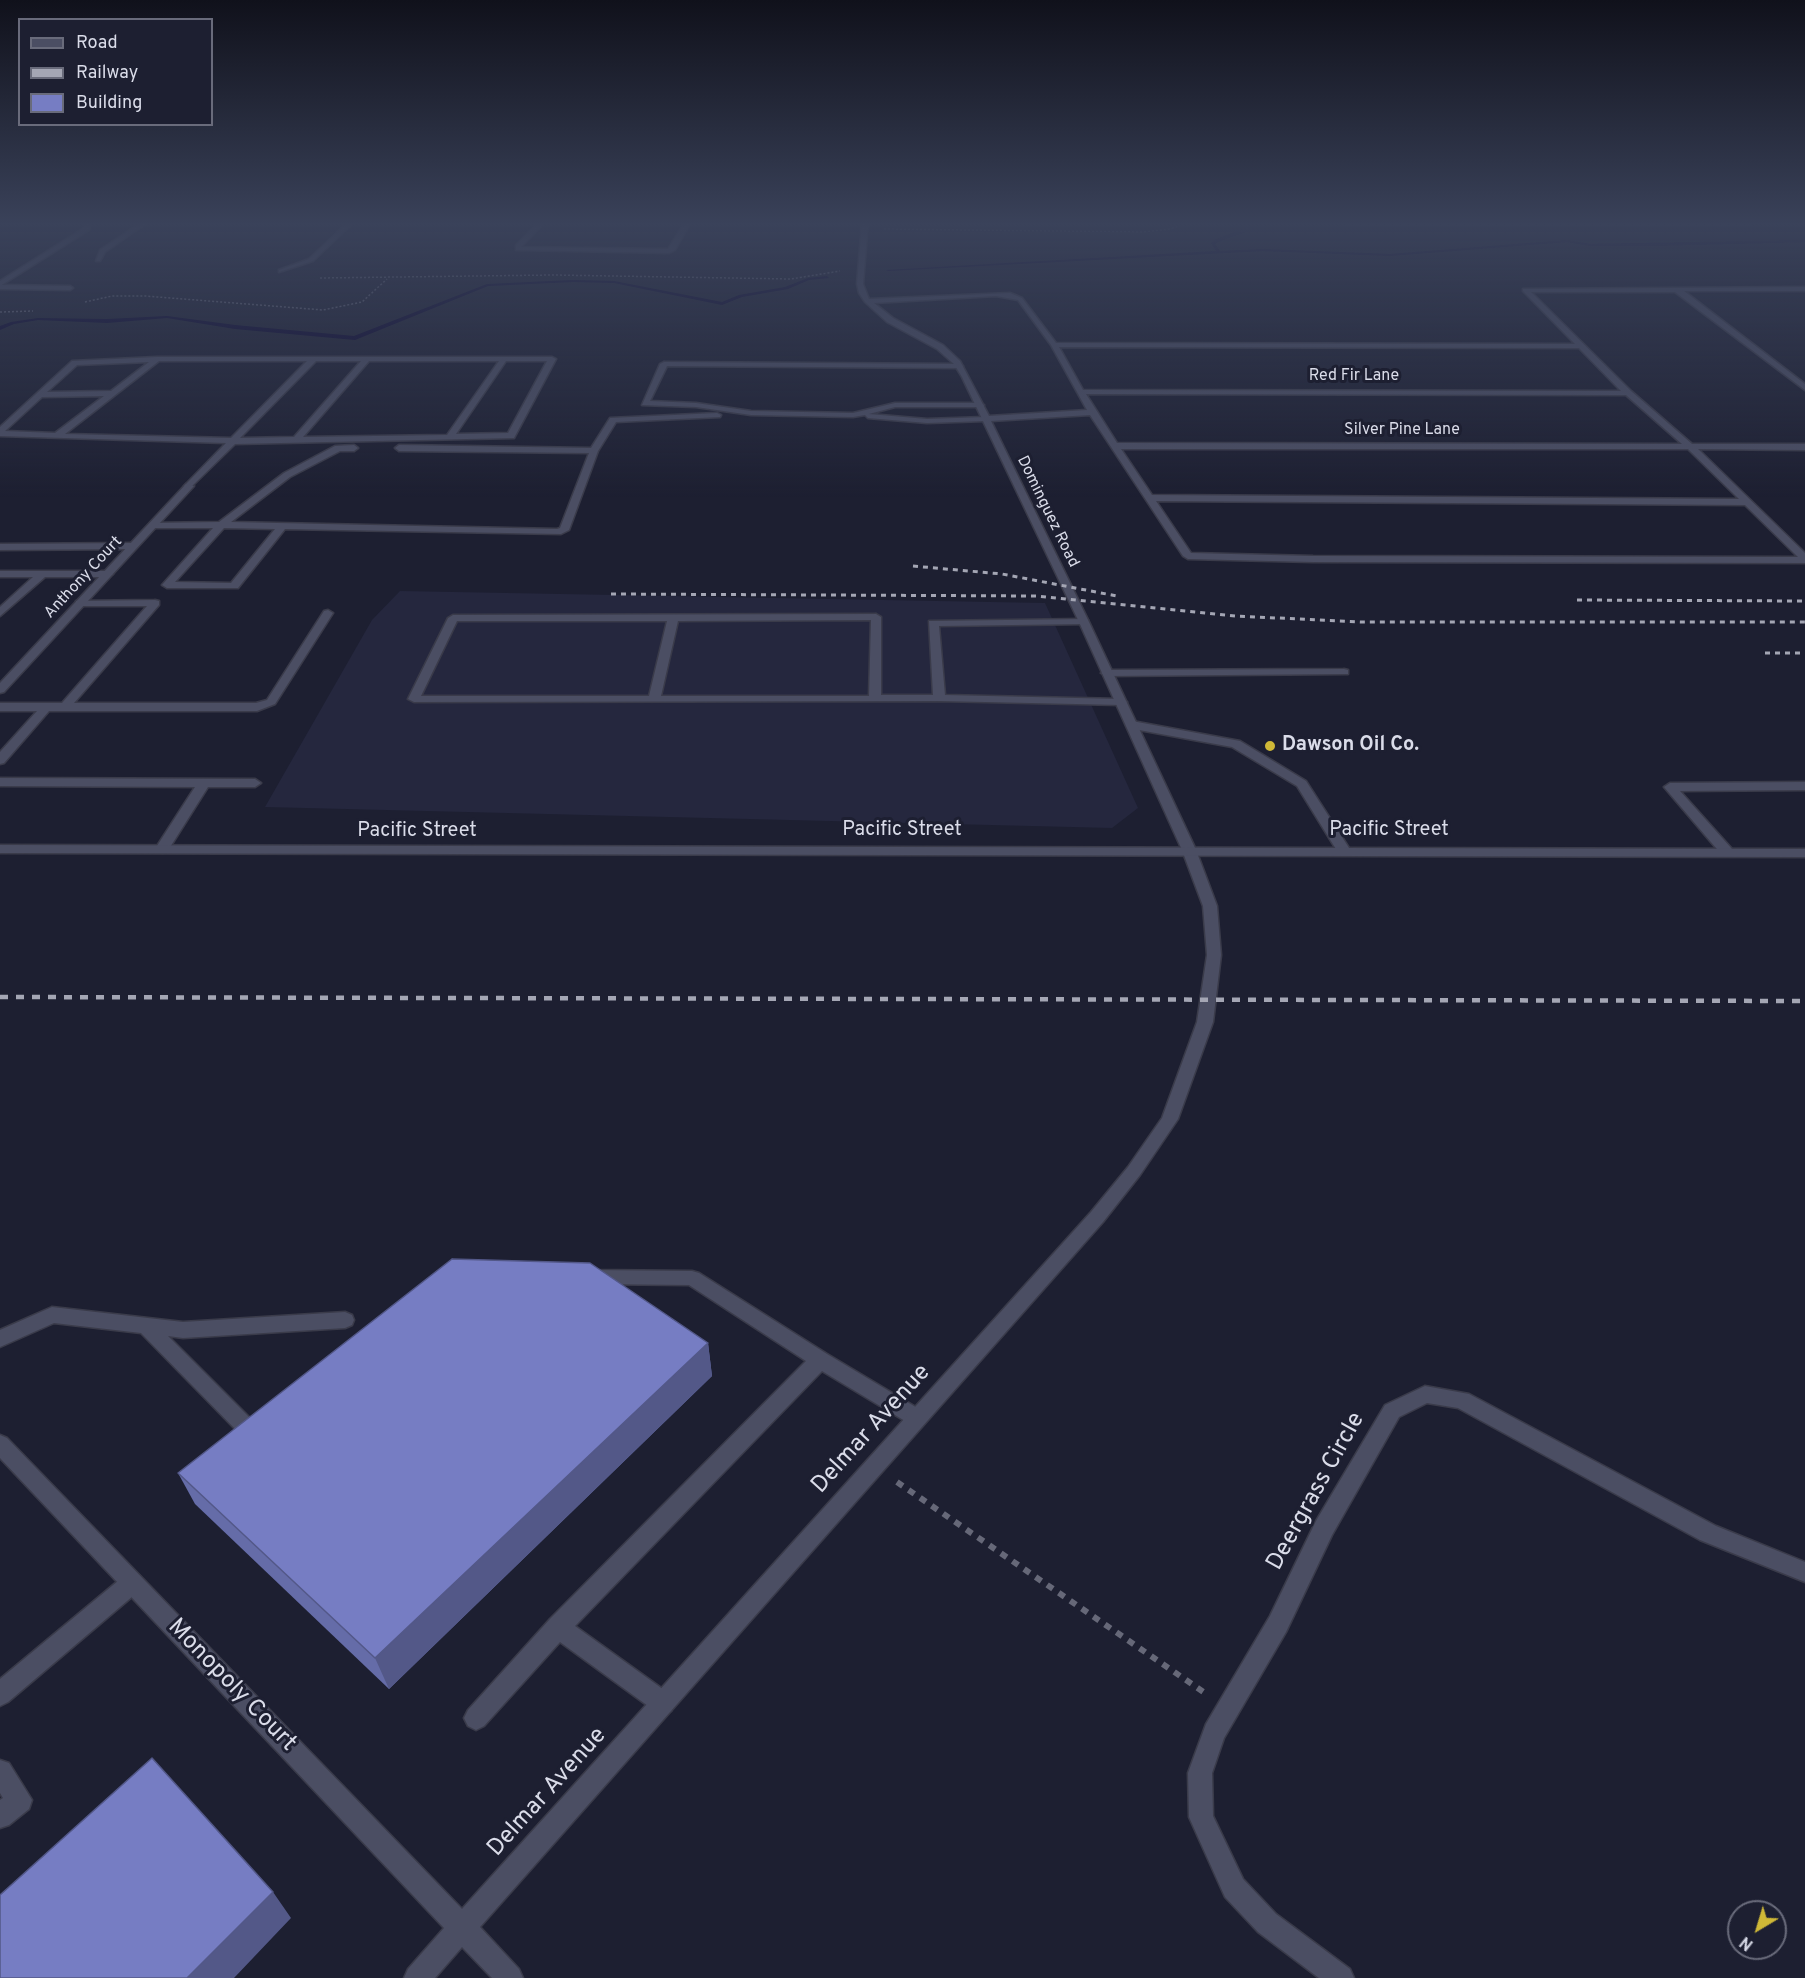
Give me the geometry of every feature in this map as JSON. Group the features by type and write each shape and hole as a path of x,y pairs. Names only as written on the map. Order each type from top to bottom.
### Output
{"street":[{"name":"Dominguez Road","path":"883,314 940,347 959,366 1084,622 1188,850"},
{"path":"1031,314 1054,345 1079,392 1188,556 1313,559 1805,559"},
{"path":"1549,314 1628,393 1690,447 1805,559"},
{"path":"1708,314 1805,388"},
{"path":"1054,345 1581,346"},
{"path":"57,436 157,359"},
{"path":"157,359 552,359 511,436 233,441 0,432 75,363 157,359"},
{"name":"Anthony Court","path":"0,690 189,486 314,359"},
{"path":"296,440 367,359"},
{"path":"450,437 504,359"},
{"path":"751,412 696,405 645,403 664,364 959,366"},
{"name":"Red Fir Lane","path":"1079,392 1628,393"},
{"path":"40,395 112,393"},
{"path":"853,415 895,405 980,405"},
{"path":"154,525 558,532 564,530 594,451 610,422 618,418 751,412 853,415 927,421 1092,412"},
{"name":"Silver Pine Lane","path":"1114,446 1805,447"},
{"path":"282,527 234,586 168,585 221,525 275,482 338,448 580,449 594,451"},
{"path":"1149,498 1747,502"},
{"path":"0,547 134,546"},
{"path":"0,574 108,574"},
{"path":"0,613 42,574"},
{"path":"65,707 155,603 80,603"},
{"path":"0,707 257,707 264,705 271,702 328,613"},
{"path":"875,699 876,617 453,618 414,699 875,699 939,698 1121,702"},
{"path":"654,699 673,618"},
{"path":"939,698 933,623 1084,622"},
{"path":"1107,673 1344,672"},
{"path":"0,760 46,707"},
{"path":"1132,725 1236,744 1302,784 1344,851"},
{"path":"0,782 255,783"},
{"path":"162,849 204,783"},
{"path":"1727,852 1670,787 1805,786"},
{"name":"Pacific Street","path":"0,849 498,852 1188,850 1805,853"},
{"name":"Delmar Avenue","path":"417,1978 1097,1217 1134,1171 1170,1119 1190,1069 1205,1022 1214,955 1210,906 1188,850"},
{"path":"576,1277 692,1278 820,1360 917,1418"},
{"path":"0,1339 52,1315 183,1330 345,1320"},
{"path":"146,1326 247,1428"},
{"path":"476,1718 558,1627 820,1360"},
{"name":"Deergrass Circle","path":"1341,1978 1267,1923 1233,1888 1201,1817 1200,1773 1214,1731 1278,1624 1324,1528 1392,1411 1425,1394 1462,1400 1708,1533 1805,1572"},
{"name":"Monopoly Court","path":"0,1444 510,1978"},
{"path":"0,1694 132,1583"},
{"path":"558,1627 663,1702"},
{"path":"0,1772 20,1800 0,1816"}],"path":[{"path":"874,1467 1228,1709"}],"shaded area":[{"path":"400,591 1045,603 1138,808 1112,828 265,807 372,620"}],"building":[{"path":"452,1259 590,1263 708,1343 375,1658 178,1473"},
{"path":"152,1758 273,1892 187,1978 0,1978 0,1895"}],"waterway":[{"path":"0,328 13,323 38,319 107,321 167,317 235,327 355,338 414,314"}],"railway":[{"path":"913,566 1002,574 1117,596"},
{"path":"611,594 1037,596 1235,616 1362,622 1805,622"},
{"path":"1577,600 1805,601"},
{"path":"1765,653 1805,653"},
{"path":"0,997 1805,1001"}],"place":[{"name":"Dawson Oil Co.","path":"1270,746"}]}
